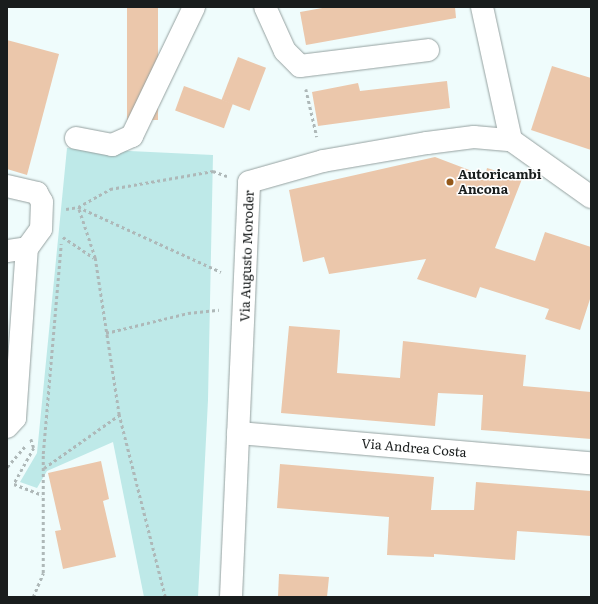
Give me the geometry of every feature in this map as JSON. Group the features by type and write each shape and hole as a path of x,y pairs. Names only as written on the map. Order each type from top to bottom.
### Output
{"street":[{"path":"76,138 112,144 132,136 194,7"},
{"path":"265,7 286,51 300,66 428,50"},
{"path":"482,7 511,140 591,197"},
{"name":"Via Augusto Moroder","path":"231,597 238,433 246,308 249,182 323,161 427,143 474,137 511,140"},
{"path":"7,186 37,193 42,202 40,229 17,249 16,418 14,428"},
{"name":"Via Andrea Costa","path":"238,433 591,464"}],"path":[{"path":"300,66 319,145"},
{"path":"78,207 110,189 213,171 249,182"},
{"path":"78,207 95,258 120,415 165,597"},
{"path":"78,207 247,283"},
{"path":"33,597 43,573 42,495 62,237 95,258"},
{"path":"106,333 188,313 246,308"},
{"path":"44,468 120,415"},
{"path":"7,467 32,438 34,448 14,484 42,495"}],"shaded area":[{"path":"67,148 213,155 208,400 198,597 144,597 113,442 47,471 37,488 20,482 37,453"}],"building":[{"path":"127,7 158,7 158,120 127,120"},
{"path":"328,7 455,7 456,18 306,45 300,12"},
{"path":"7,40 59,54 27,175 7,169"},
{"path":"238,57 266,68 250,111 222,100"},
{"path":"552,66 591,78 591,150 531,130"},
{"path":"447,81 450,108 318,126 312,92 358,83 360,91"},
{"path":"184,86 233,104 224,128 175,110"},
{"path":"435,157 485,176 487,168 522,179 495,248 535,261 545,232 591,247 591,296 580,330 545,319 549,309 480,287 476,298 417,279 426,259 329,274 324,257 303,262 289,190"},
{"path":"289,326 340,330 337,373 400,378 403,341 526,355 523,386 591,392 591,439 481,430 483,395 438,393 435,426 281,413"},
{"path":"101,461 109,499 103,501 116,557 63,569 55,531 61,530 48,473"},
{"path":"280,464 434,477 431,510 474,510 476,482 591,491 591,536 517,531 515,560 434,554 434,557 387,555 389,517 277,508"},
{"path":"279,574 329,577 327,597 278,597"}],"place":[{"name":"Autoricambi Ancona","path":"450,182"}]}
